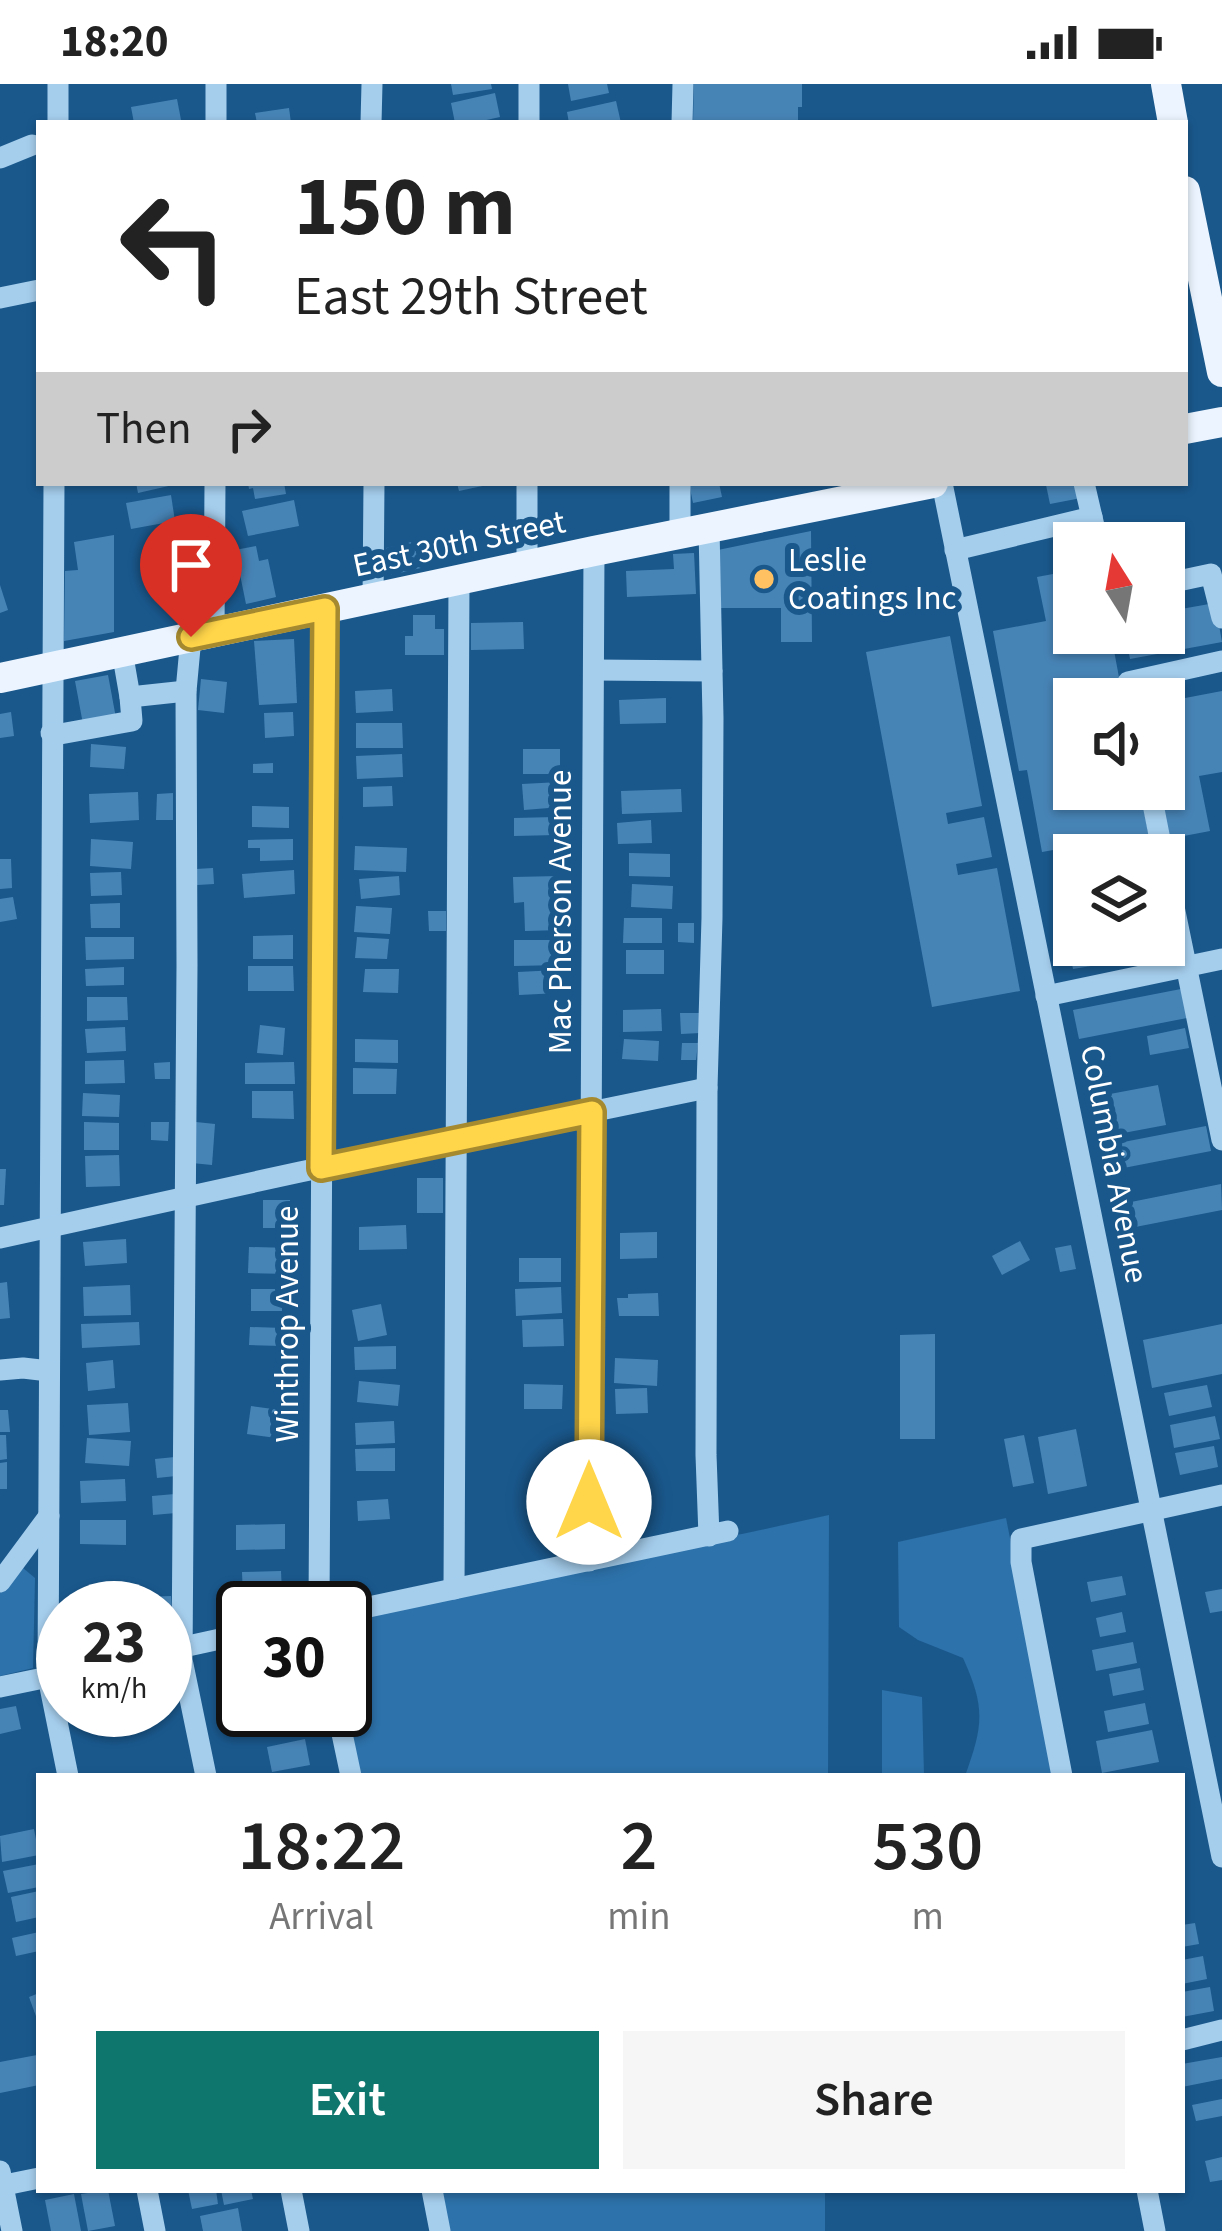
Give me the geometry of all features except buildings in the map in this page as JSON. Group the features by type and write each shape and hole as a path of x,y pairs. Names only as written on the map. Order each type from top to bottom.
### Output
{"main road":[{"path":"1166,84 1172,120"},
{"path":"1188,205 1221,361"},
{"path":"1188,428 1222,422"},
{"name":"East 30th Street","path":"0,678 922,486"}],"street":[{"path":"58,84 58,120"},
{"path":"216,120 217,84"},
{"path":"371,120 372,84"},
{"path":"529,84 529,120"},
{"path":"682,84 682,120"},
{"path":"0,158 32,145"},
{"path":"0,298 36,291"},
{"path":"52,1581 53,486"},
{"path":"176,1581 185,1197 186,661 203,634 215,486"},
{"path":"373,598 374,486"},
{"path":"527,486 527,567"},
{"path":"372,1606 718,1533 706,1455 712,671 694,532 681,486"},
{"name":"Columbia Avenue","path":"938,486 956,550 1222,1857"},
{"path":"1085,486 1093,522"},
{"path":"956,550 1092,517"},
{"name":"Mac Pherson Avenue","path":"589,1561 594,551"},
{"path":"1185,580 1211,574 1222,618"},
{"path":"454,1589 459,580"},
{"name":"Winthrop Avenue","path":"319,1581 325,609"},
{"path":"51,733 132,721 122,652"},
{"path":"1146,678 1222,661"},
{"path":"594,670 712,671"},
{"path":"130,697 186,691"},
{"path":"1046,996 1222,959"},
{"path":"1185,962 1222,1140"},
{"path":"0,1238 707,1088"},
{"path":"0,1370 49,1371"},
{"path":"1061,1773 1021,1562 1021,1539 1222,1496"},
{"path":"0,1582 49,1516"},
{"path":"0,1687 36,1679"},
{"path":"192,1708 205,1773"},
{"path":"63,1737 68,1773"},
{"path":"343,1737 350,1773"},
{"path":"1185,2039 1222,2030"},
{"path":"12,2231 1,2181 36,2178"},
{"path":"148,2193 155,2231"},
{"path":"292,2193 299,2231"},
{"path":"433,2193 440,2231"},
{"path":"1148,2193 1155,2231"}],"shaded area":[{"path":"829,1515 828,1773 358,1773 351,1737 372,1737 372,1612"},
{"path":"1006,1518 1056,1773 966,1773 979,1717 976,1690 963,1658 899,1627 898,1542"},
{"path":"17,1569 35,1578 33,1668 0,1676 0,1593"},
{"path":"882,1690 922,1697 924,1773 882,1773"},
{"path":"441,2193 825,2193 825,2231 448,2231"}],"place":[{"name":"Leslie Coatings Inc","path":"764,579"}],"route":[{"path":"191,637 325,609 321,1168 592,1112 589,1502"}]}
